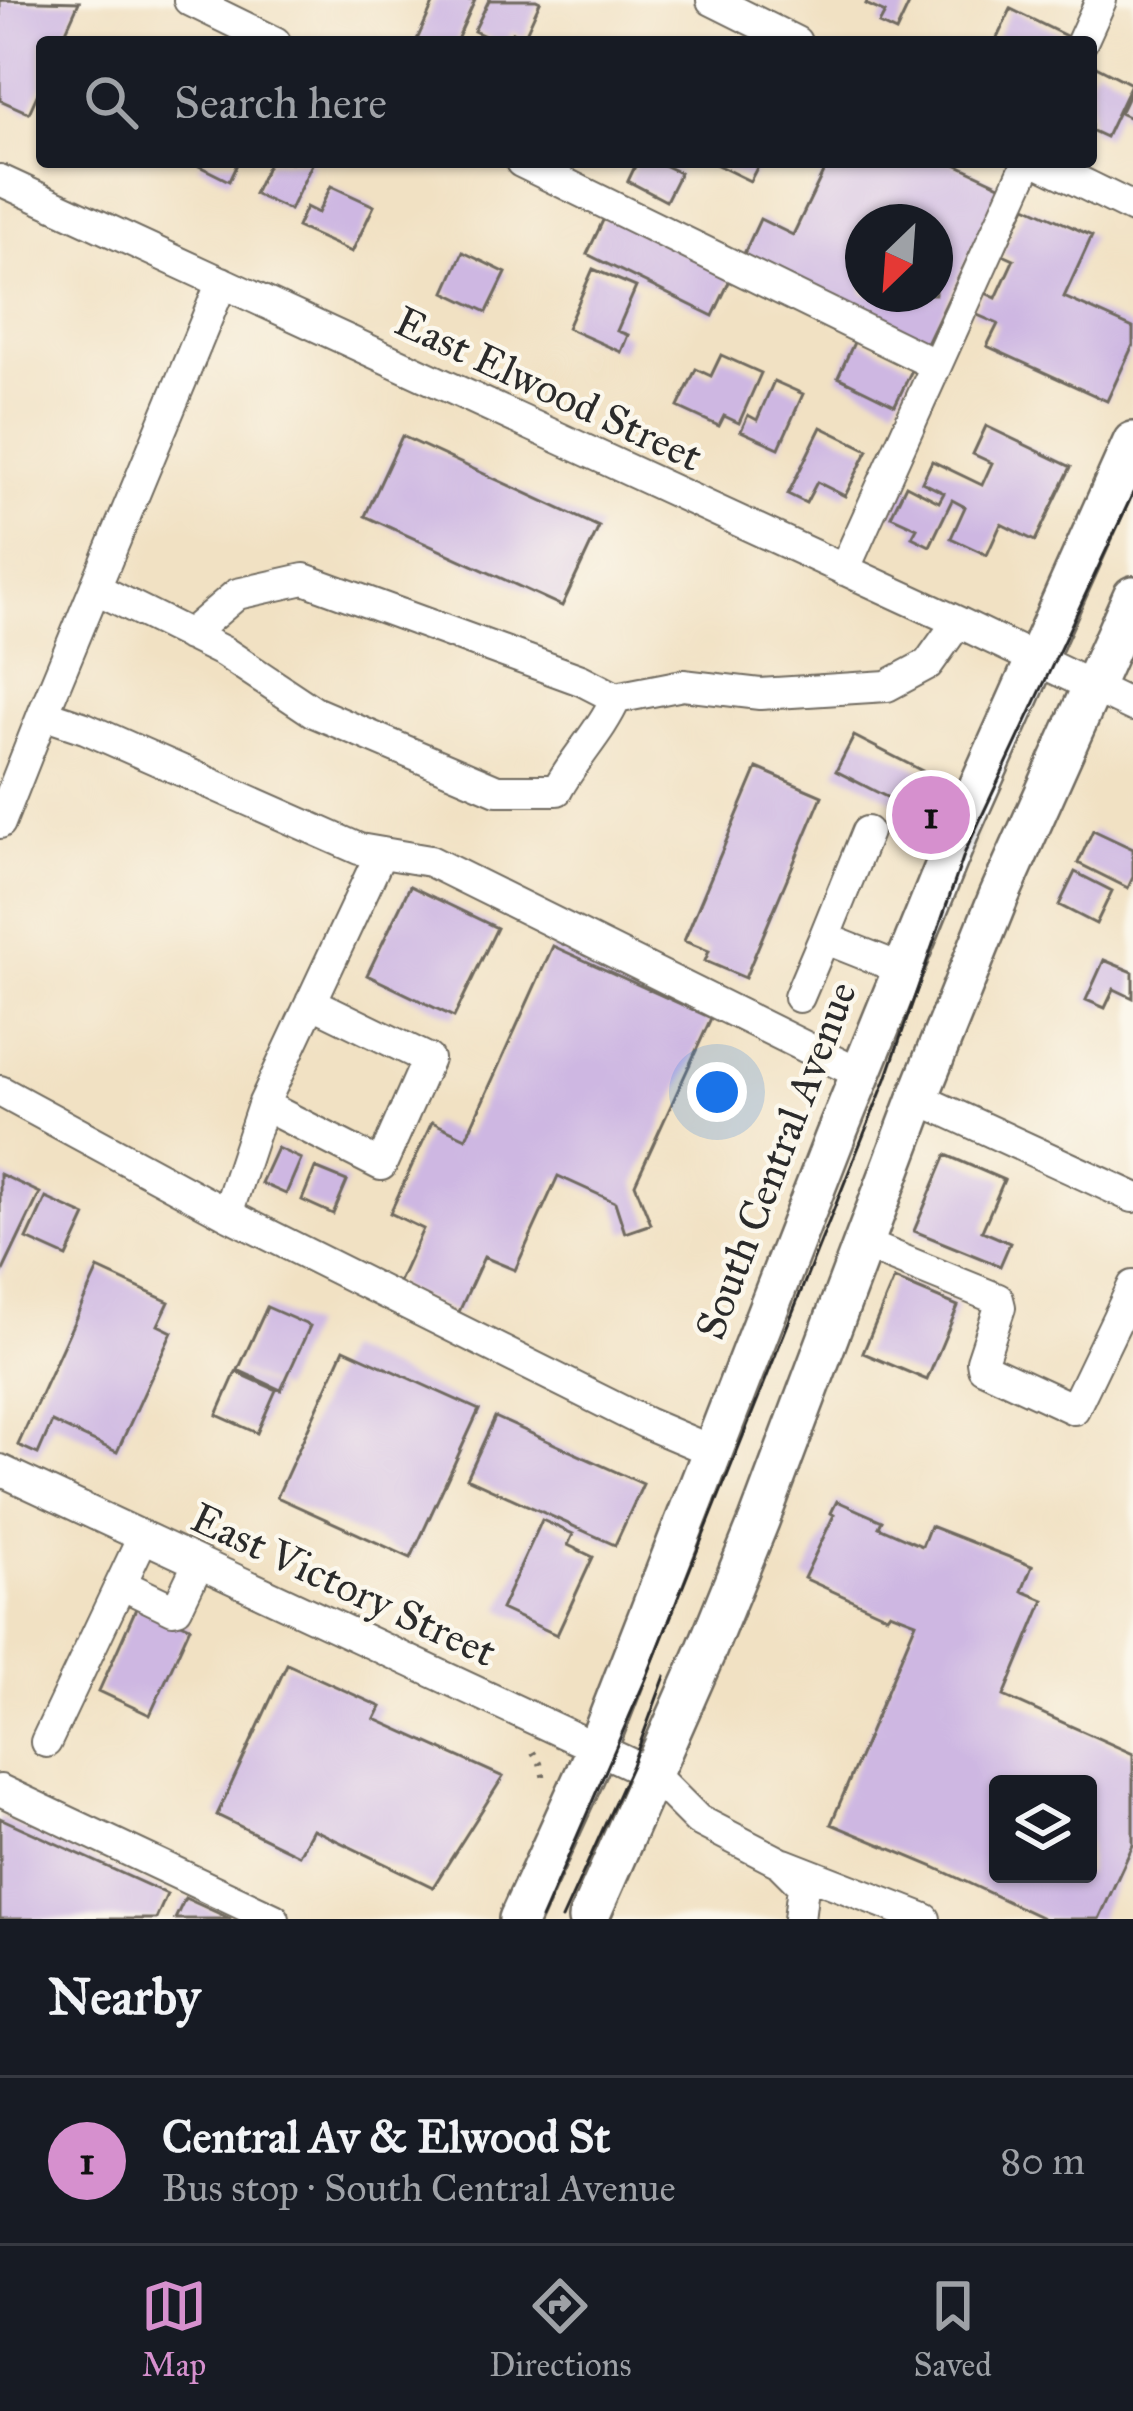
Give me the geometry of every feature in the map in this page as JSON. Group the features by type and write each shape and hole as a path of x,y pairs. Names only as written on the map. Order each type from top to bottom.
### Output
{"main road":[{"name":"South Central Avenue","path":"588,1919 750,1543 999,896 1133,442"},
{"name":"South Central Avenue","path":"519,1919 597,1748 902,969 1063,672 1133,596"}],"street":[{"path":"189,0 263,36"},
{"path":"712,0 784,36"},
{"path":"1085,36 1101,0"},
{"path":"532,168 936,365"},
{"path":"844,570 1025,168"},
{"path":"1051,168 1133,208"},
{"name":"East Elwood Street","path":"0,180 1133,706"},
{"path":"4,802 222,282"},
{"path":"189,635 237,595 304,579 581,680 616,698 683,685 760,694 887,686 928,664 958,622"},
{"path":"95,588 224,652 314,712 497,790 557,790 574,759 605,722 616,698"},
{"path":"43,714 85,728 359,850 430,861 860,1074"},
{"path":"799,997 867,832"},
{"path":"227,1214 263,1105 381,853"},
{"path":"824,938 902,969"},
{"path":"263,1105 381,1165 428,1059 311,1002"},
{"path":"0,1091 227,1214 646,1423 712,1451"},
{"path":"918,1098 1133,1197"},
{"path":"863,1244 998,1299 1000,1307 983,1367 1074,1409 1133,1286"},
{"name":"East Victory Street","path":"0,1470 652,1774 698,1820 779,1862 925,1919"},
{"path":"46,1742 143,1537"},
{"path":"121,1584 177,1608 198,1564"},
{"path":"0,1790 274,1919"},
{"path":"779,1862 803,1886 799,1919"}],"path":[{"path":"530,1718 520,1740 540,1763 542,1790"}],"building":[{"path":"0,0 79,2 64,36 36,36 36,97 29,113 0,100"},
{"path":"435,0 475,0 459,36 419,36"},
{"path":"489,0 540,2 524,36 512,32 510,36 485,36 474,31"},
{"path":"868,0 911,0 896,32 879,24 885,13 866,4"},
{"path":"1011,9 1066,36 998,36"},
{"path":"1097,67 1131,84 1106,137 1097,133"},
{"path":"1133,86 1133,119 1120,113"},
{"path":"203,168 235,168 229,181"},
{"path":"266,168 310,168 290,210 254,194"},
{"path":"634,168 670,168 680,173 666,201 628,181"},
{"path":"723,168 757,168 750,181"},
{"path":"825,168 964,168 1002,186 953,289 953,204 845,204 845,307 742,258 760,219 793,235"},
{"path":"331,186 374,206 352,252 297,227 306,207 318,213"},
{"path":"1026,206 1092,236 1064,297 1133,328 1133,345 1107,401 987,346 998,324 973,313 983,292 996,298 1014,259 1003,254"},
{"path":"606,214 732,276 713,316 587,254"},
{"path":"463,252 506,273 487,312 445,292"},
{"path":"593,269 636,287 617,331 628,335 621,352 567,328"},
{"path":"855,312 942,312 926,346"},
{"path":"856,338 914,366 895,405 838,377"},
{"path":"721,355 761,373 739,423 724,416 719,426 678,407 696,369 711,376"},
{"path":"774,381 803,394 779,448 741,431 748,415 757,420"},
{"path":"986,426 1071,467 1035,541 1001,524 987,555 951,538 965,507 952,500 930,546 912,537 917,528 891,516 906,485 939,502 944,493 922,482 932,461 982,485 992,463 973,454"},
{"path":"821,427 868,450 845,496 817,482 806,503 788,494"},
{"path":"402,436 599,527 562,606 365,516"},
{"path":"854,736 928,774 910,809 836,771"},
{"path":"757,768 822,796 745,978 705,961 709,951 684,941"},
{"path":"1093,830 1133,849 1128,888 1078,863"},
{"path":"1075,872 1112,891 1096,924 1059,905"},
{"path":"410,886 497,928 454,1017 367,975"},
{"path":"553,946 711,1018 635,1184 651,1224 625,1233 615,1202 558,1176 515,1270 484,1257 458,1314 397,1286 423,1229 390,1213 432,1122 466,1138"},
{"path":"1104,960 1133,972 1133,998 1114,989 1105,1008 1086,1000"},
{"path":"277,1148 301,1159 286,1194 261,1183"},
{"path":"946,1155 1004,1180 982,1231 1010,1243 1000,1266 914,1231"},
{"path":"315,1168 347,1181 333,1214 302,1200"},
{"path":"0,1174 40,1193 0,1277"},
{"path":"46,1198 86,1216 67,1257 27,1239"},
{"path":"98,1269 169,1302 158,1325 172,1332 117,1452 52,1422 38,1454 18,1445"},
{"path":"894,1279 958,1306 927,1380 863,1353"},
{"path":"267,1307 310,1326 281,1390 238,1370"},
{"path":"344,1349 479,1410 411,1558 277,1497"},
{"path":"236,1372 276,1390 257,1433 217,1415"},
{"path":"495,1417 643,1484 615,1545 467,1478"},
{"path":"837,1501 922,1546 930,1526 1032,1566 1022,1591 1044,1600 1004,1696 1133,1754 1133,1845 1099,1919 1045,1919 831,1824 916,1622 890,1612 887,1616 804,1578"},
{"path":"542,1520 573,1534 568,1545 593,1557 557,1635 501,1609"},
{"path":"138,1604 190,1627 150,1715 99,1691"},
{"path":"287,1664 381,1707 375,1719 503,1777 433,1887 313,1829 299,1855 217,1815"},
{"path":"0,1818 167,1894 156,1919 0,1919"},
{"path":"185,1898 231,1919 175,1919"}],"tram line":[{"path":"541,1919 647,1676 886,1079 965,852 1133,493"},
{"path":"562,1919 632,1765 665,1676"}],"place":[{"name":"Central Av & Elwood St","path":"931,815"}]}
